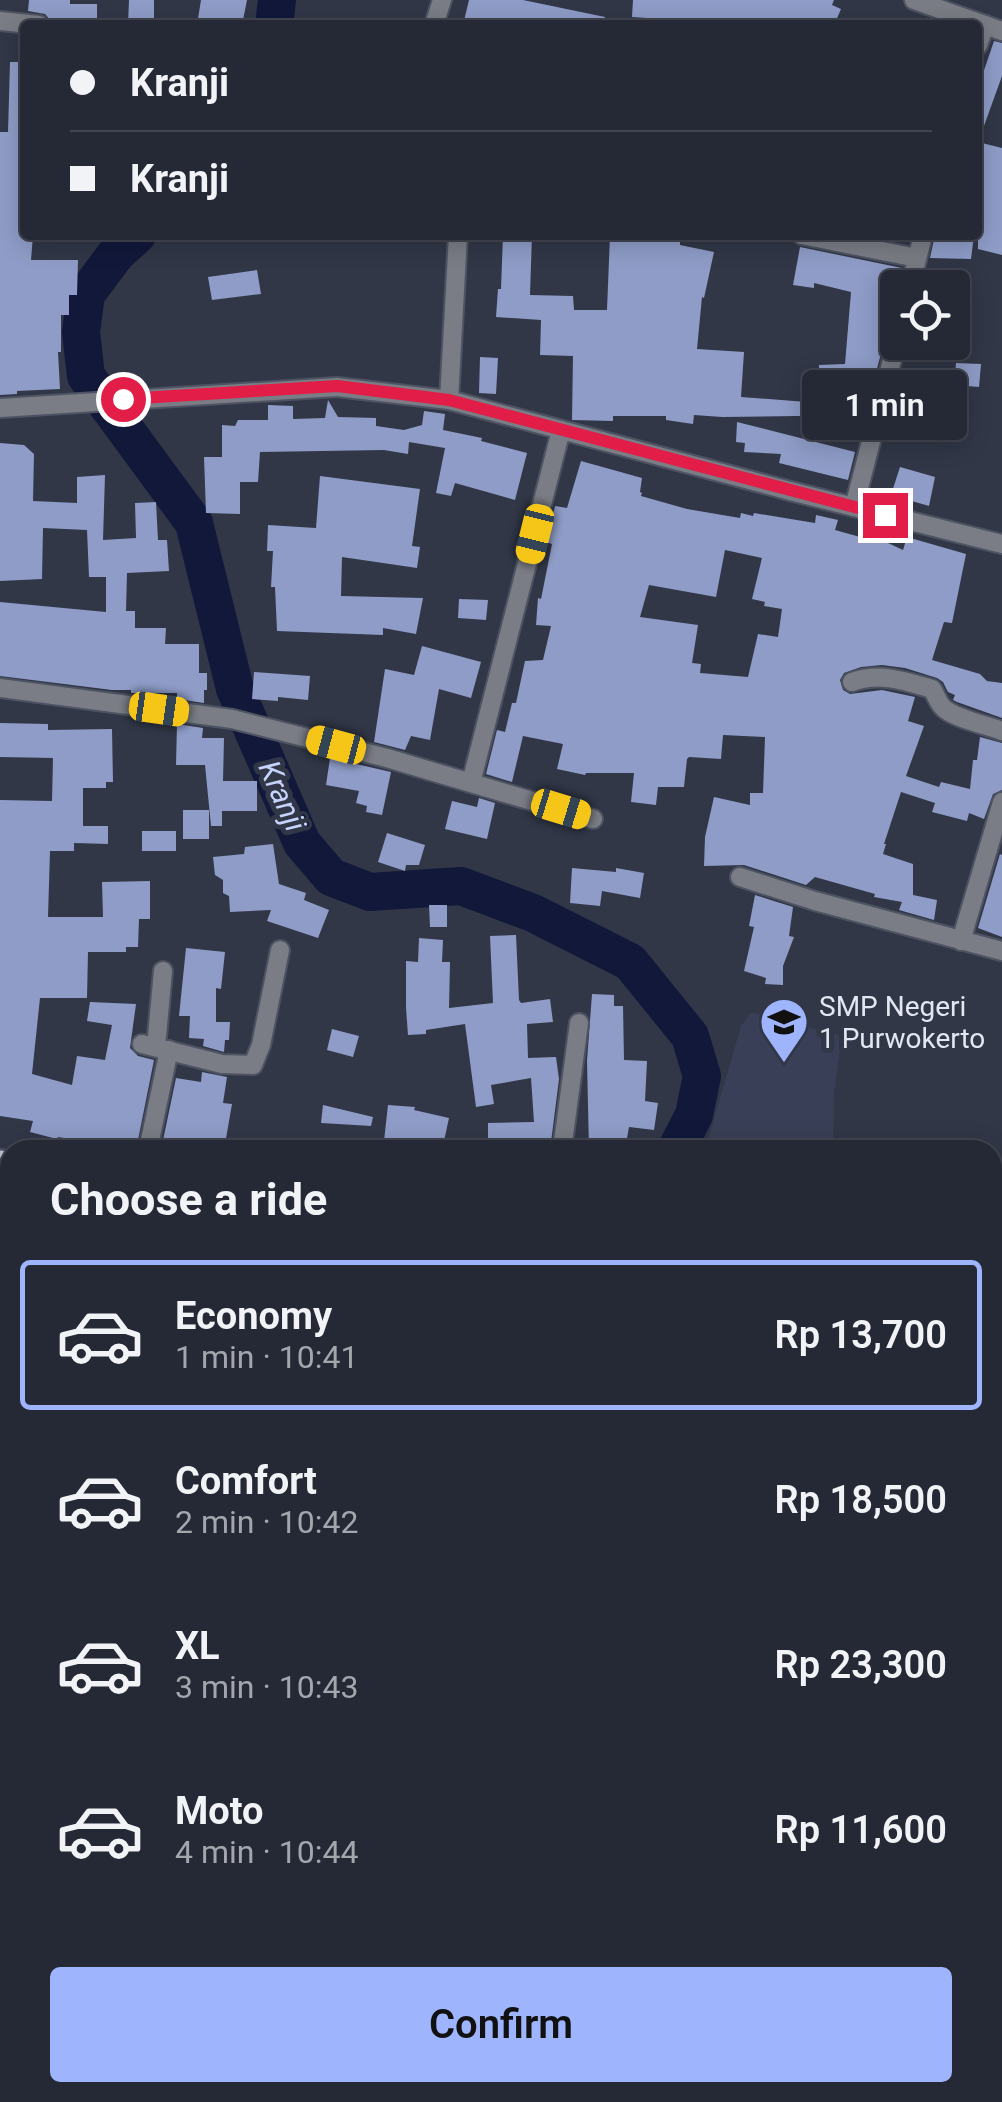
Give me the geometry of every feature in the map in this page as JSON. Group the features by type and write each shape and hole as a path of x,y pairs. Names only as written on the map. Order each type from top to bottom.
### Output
{"street":[{"path":"914,0 970,20"},
{"path":"449,400 458,240"},
{"path":"827,240 917,258"},
{"path":"914,270 922,240"},
{"path":"858,508 892,360"},
{"path":"0,408 337,386 449,400 1002,544"},
{"path":"471,783 561,430"},
{"path":"852,682 884,677 932,690 948,712 1002,731"},
{"path":"0,688 232,719 278,729 593,819"},
{"path":"961,941 1002,802"},
{"path":"740,878 1002,951"},
{"path":"156,1047 222,1064 253,1065 261,1045 280,950"},
{"path":"149,1140 163,971"},
{"path":"563,1140 579,1024"}],"shaded area":[{"name":"SMP Negeri 1 Purwokerto","path":"751,1012 842,1036 834,1094 833,1140 708,1140 741,1026"}],"building":[{"path":"29,0 70,0 70,4 97,4 97,20 50,20 45,14 28,11"},
{"path":"129,0 154,0 154,20 128,20"},
{"path":"201,0 247,0 243,20 198,20"},
{"path":"469,0 523,0 605,17 605,20 464,20"},
{"path":"633,0 834,0 832,5 841,9 836,20 632,17"},
{"path":"994,41 1002,43 1002,76 982,131 982,76"},
{"path":"10,62 20,62 20,240 33,240 31,260 78,260 77,295 69,295 69,315 61,315 60,389 0,395 0,132 8,132"},
{"path":"982,143 1002,148 1002,255 978,249 978,240 982,240"},
{"path":"503,240 532,240 530,295 573,296 574,310 607,310 610,240 680,240 680,245 714,252 702,297 697,349 744,352 741,397 820,403 819,365 845,364 851,292 814,283 814,288 793,285 800,247 902,268 880,270 880,357 865,415 694,415 693,424 666,420 666,416 572,420 573,356 540,355 541,320 496,317"},
{"path":"934,240 973,240 971,259 930,258"},
{"path":"257,270 261,294 212,300 208,277"},
{"path":"480,357 498,358 496,394 479,393"},
{"path":"956,363 981,364 979,387 954,385"},
{"path":"328,400 338,417 376,418 376,426 404,430 422,425 424,411 445,414 443,430 527,453 515,500 455,483 451,496 436,493 445,448 409,442 408,454 384,450 260,452 258,482 240,482 240,514 206,513 204,457 222,457 222,425 235,426 238,420 268,420 268,405 293,406 293,419 325,418"},
{"path":"737,422 855,452 848,480 779,463 781,454 744,452 745,443 736,442"},
{"path":"0,443 24,445 34,454 33,501 77,503 77,477 105,475 103,540 136,538 135,503 156,502 158,540 167,540 169,571 127,573 126,611 135,611 135,628 166,628 165,644 199,644 199,673 207,673 204,703 177,699 177,693 131,693 0,676 0,602 106,612 106,577 89,577 87,530 43,528 42,579 0,581"},
{"path":"581,461 642,478 641,496 687,509 740,518 741,513 754,513 815,523 816,515 838,520 835,530 871,540 873,536 903,550 907,537 966,554 952,623 944,622 932,660 1002,683 1002,718 953,700 955,695 937,678 905,668 861,667 844,673 840,680 843,690 850,694 882,690 915,697 908,721 924,726 906,776 939,787 941,782 970,789 980,737 1002,743 1002,790 993,794 984,819 969,813 967,821 932,812 935,803 901,792 883,854 913,864 913,895 937,900 934,920 899,910 902,902 815,877 806,885 744,865 704,866 705,837 714,797 750,805 750,793 763,793 765,737 723,735 721,759 689,757 684,787 658,787 656,805 631,802 634,773 585,775 557,769 563,744 523,736 512,782 486,774 497,730 505,732 512,703 516,703 525,661 543,660 551,626 536,625 538,598 541,599 552,544 546,542 555,506 567,508","holes":["725,550 762,558 752,599 782,609 778,637 758,634 748,677 700,673 701,664 692,663 698,625 640,617 649,585 716,597"]},
{"path":"900,467 935,477 929,506 891,495"},
{"path":"320,476 420,489 412,546 420,547 417,568 342,557 341,596 423,598 416,634 383,628 383,635 277,631 275,587 271,587 273,551 267,551 268,525 316,528"},
{"path":"459,599 488,600 486,620 458,618"},
{"path":"422,646 481,662 471,698 439,689 430,740 411,736 405,750 374,742 385,669 414,675"},
{"path":"254,672 310,676 308,700 252,699"},
{"path":"0,723 48,724 48,730 112,729 113,782 106,782 106,788 83,788 83,826 108,826 108,844 74,843 74,851 50,851 48,917 103,917 102,882 150,881 150,919 139,919 138,947 126,947 126,952 88,952 87,998 40,998 32,1074 72,1085 77,1056 105,1060 112,1025 87,1021 90,1002 136,1004 130,1048 138,1056 154,1060 138,1140 57,1139 30,1132 33,1121 0,1116 0,800 52,801 53,758 0,757"},
{"path":"177,724 203,728 202,738 224,738 223,781 257,781 257,811 222,811 222,826 211,826 205,765 176,765"},
{"path":"330,758 391,772 382,815 366,812 367,806 356,803 359,791 326,785"},
{"path":"479,798 495,803 487,839 445,829 452,801 477,807"},
{"path":"183,810 209,810 209,839 183,839"},
{"path":"142,831 176,831 176,851 142,851"},
{"path":"387,833 425,845 419,865 406,865 405,871 378,862"},
{"path":"273,844 279,884 306,893 304,900 329,910 318,938 267,921 271,910 230,912 229,896 223,893 223,880 215,875 213,857 244,854 245,847"},
{"path":"1002,855 1002,937 978,928"},
{"path":"572,868 616,872 616,868 644,873 640,898 602,891 600,906 570,903"},
{"path":"755,895 793,907 789,936 794,937 783,966 783,985 765,984 766,978 744,971 754,927 749,926"},
{"path":"429,905 447,905 447,927 430,927"},
{"path":"516,935 521,1003 550,999 553,1022 527,1024 528,1058 556,1057 559,1079 551,1140 488,1140 488,1123 534,1122 531,1078 491,1085 494,1104 476,1107 465,1024 408,1035 406,961 418,962 419,938 443,940 442,962 450,962 449,1008 493,1003 490,936"},
{"path":"186,948 225,952 221,989 216,988 216,1022 230,1022 224,1052 203,1046 204,1039 189,1038 190,1016 179,1016"},
{"path":"592,994 614,995 614,1006 623,1006 624,1060 647,1061 645,1101 658,1103 654,1130 629,1127 627,1140 589,1140 587,1061"},
{"path":"332,1029 359,1036 353,1057 327,1050"},
{"path":"202,1072 227,1077 223,1103 232,1104 226,1140 163,1140 176,1078 201,1082"},
{"path":"323,1105 373,1117 371,1126 321,1123"},
{"path":"388,1105 415,1107 414,1110 449,1118 444,1140 384,1140"}],"waterway":[{"name":"Kranji","path":"275,20 277,0"},
{"name":"Kranji","path":"131,240 86,294 81,332 86,376 194,523 235,689 302,843 331,877 370,892 461,886 533,913 630,962 690,1036 702,1076 694,1115 681,1140"}],"place":[{"name":"SMP Negeri 1 Purwokerto","path":"784,1064"}],"route":[{"path":"123,399 337,386 449,400 885,515"}]}
